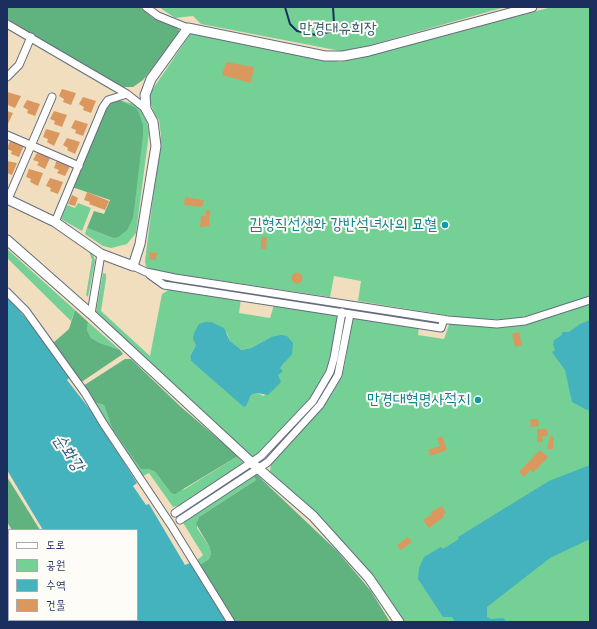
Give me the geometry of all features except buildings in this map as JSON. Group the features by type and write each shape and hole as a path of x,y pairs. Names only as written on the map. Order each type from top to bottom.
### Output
{"main road":[{"path":"7,199 55,222 101,254 132,266 140,244 156,146 153,122 146,109 145,95 151,79 188,28 325,56 343,56 369,52 532,7"},
{"path":"7,240 91,314 255,465 313,516 369,578 399,622"}],"street":[{"path":"146,7 158,16 188,28"},
{"path":"7,24 126,94 146,109"},
{"path":"7,77 19,65 31,37"},
{"path":"55,222 103,107 108,100 126,94"},
{"path":"7,199 52,97"},
{"path":"7,134 79,166"},
{"path":"91,314 101,254"},
{"path":"132,266 146,272 164,285 441,328 444,319"},
{"path":"146,272 444,319 497,324 525,321 590,300"},
{"path":"7,292 26,311 85,393 102,423 171,525 230,622"},
{"path":"255,465 261,456 312,401 326,381 334,358 342,312"},
{"path":"180,520 202,506 221,488 255,465 268,462 320,405 333,386 342,360 350,314"},
{"path":"334,358 342,360"},
{"path":"294,421 300,426"},
{"path":"175,513 197,499 221,488"},
{"path":"197,499 202,506"}],"green space":[{"path":"7,7 140,7 153,18 176,27 179,30 179,35 143,80 133,87 121,87 7,19"},
{"name":"만경대유희장","path":"159,7 505,7 346,52 201,24 193,16 175,18"},
{"path":"552,7 590,7 590,297 520,318 487,320 458,317 358,301 361,281 334,276 330,297 156,271 146,267 145,261 161,135 159,120 155,116 148,96 191,33 199,31 340,62"},
{"path":"119,100 134,104 141,110 146,117 149,133 136,233 127,244 111,248 103,246 85,234 87,228 113,238"},
{"path":"119,100 136,108 143,125 143,135 133,218 127,230 118,237 113,238 87,228 94,211 104,214 110,200 72,187 109,103"},
{"path":"78,203 91,208 82,231 61,219 67,205 75,208"},
{"path":"88,248 92,251 95,261 88,297 86,295 92,260"},
{"path":"7,249 75,310 71,321 7,258"},
{"path":"103,273 106,274 106,279 101,311 150,356 162,294 170,289 241,299 239,313 270,318 274,305 339,315 331,361 313,395 257,456 252,456 97,316 96,312","holes":["205,322 227,333 230,341 237,349 241,350 251,348 271,337 285,363 279,368 278,375 264,396 257,393 251,395 247,405 191,361 190,356"]},
{"path":"590,303 590,622 404,622 373,577 352,551 270,472 271,463 323,407 336,387 344,368 353,317 419,327 418,335 444,339 450,322 505,326"},
{"path":"75,310 88,322 87,330 91,338 120,350 123,354 80,383 53,343 69,329"},
{"path":"88,322 120,350 91,338 87,330"},
{"path":"125,359 131,359 181,407 238,456 175,494 171,493 155,472 149,469 141,469 112,428 104,405 97,403 93,404 83,386"},
{"path":"97,403 104,405 112,428 149,469 155,472 171,493 185,489 238,456 243,465 178,506 173,507 149,473 141,477 93,404"},
{"path":"252,474 256,480 199,517 197,521 197,528 209,546 211,553 209,559 198,566 196,561 203,555 182,521"},
{"path":"252,474 256,474 337,551 371,591 390,622 233,622 198,566 209,559 211,553 209,546 196,524 199,517 256,480"},
{"path":"7,477 39,529 11,529 7,522"}],"water":[{"name":"순화강","path":"7,296 44,340 71,376 67,380 95,416 137,483 133,486 146,505 149,504 185,565 190,563 228,622 100,622 138,621 138,529 42,529 7,470"},
{"path":"590,320 590,410 587,410 572,402 565,370 552,352 555,350 553,345 554,340 562,335 562,332 569,332 580,324"},
{"path":"211,322 224,328 230,341 241,350 251,348 271,337 281,335 287,336 293,343 292,354 280,368 283,371 278,375 281,382 268,395 257,393 251,395 247,405 244,407 191,361 190,356 196,345 193,339 194,333 199,324"},
{"path":"590,465 590,539 550,558 487,607 487,617 491,619 503,618 507,622 455,622 452,617 443,617 418,579 419,568 424,557 441,547 443,549 459,539 458,537 549,481"}],"railway":[{"path":"285,7 290,24 297,31 316,35 333,31 333,7"}],"place":[{"name":"김형직선생와 강반석녀사의 묘혈","path":"445,225"},
{"name":"만경대혁명사적지","path":"478,400"}]}
